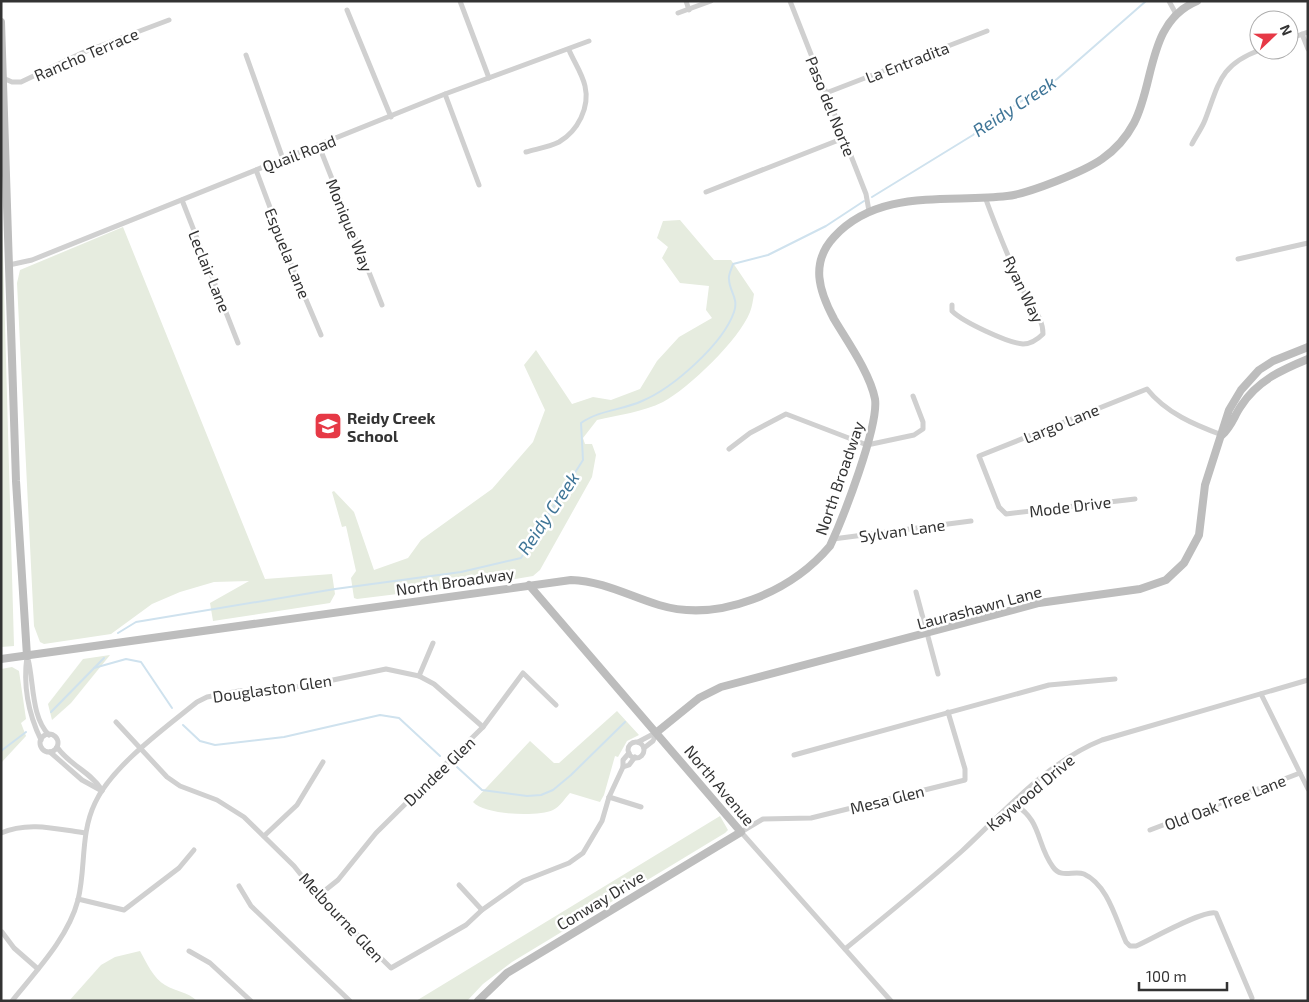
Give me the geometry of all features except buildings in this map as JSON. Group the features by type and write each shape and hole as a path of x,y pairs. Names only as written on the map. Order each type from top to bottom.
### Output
{"street":[{"path":"460,1 488,78"},
{"path":"686,1 688,10"},
{"path":"678,13 711,1"},
{"name":"Paso del Norte","path":"790,1 866,194 869,211"},
{"path":"1169,1 1176,14"},
{"name":"North Broadway","path":"1,659 281,618 572,580 587,580 601,583 660,605 689,610 716,609 758,597 785,584 819,560 833,539 875,418 873,392 824,299 818,279 821,256 826,245 843,227 869,211 913,200 1009,196 1030,190 1095,163 1123,142 1135,122 1158,43 1176,14 1197,1"},
{"path":"347,10 391,117"},
{"name":"Rancho Terrace","path":"3,78 12,82 21,82 84,52 169,20"},
{"path":"1,22 16,481 27,656 32,674 36,707 44,730 56,738 57,747 77,768 95,779 102,791"},
{"name":"La Entradita","path":"826,94 987,31"},
{"path":"1305,33 1308,49"},
{"name":"Quail Road","path":"9,265 32,260 445,94 569,50 589,41"},
{"path":"526,152 561,141 578,123 584,112 586,101 585,86 569,50"},
{"path":"246,55 283,159"},
{"path":"1192,144 1205,120 1212,95 1220,80 1229,68 1240,59 1249,55"},
{"path":"445,94 479,185"},
{"path":"706,192 844,138"},
{"name":"Monique Way","path":"318,146 382,305"},
{"name":"Espuela Lane","path":"256,170 293,269 321,335"},
{"name":"Ryan Way","path":"952,304 952,311 956,315 976,327 1016,342 1024,344 1033,342 1043,334 1042,322 1027,296 1001,241 985,197"},
{"name":"Leclair Lane","path":"182,200 238,342"},
{"path":"1238,259 1308,243"},
{"name":"Laurashawn Lane","path":"657,732 699,698 721,687 1039,603 1140,589 1166,580 1184,563 1199,536 1205,485 1229,410 1240,390 1259,370 1308,347"},
{"name":"Laurashawn Lane","path":"1222,435 1231,427 1241,406 1257,387 1277,372 1308,359"},
{"name":"Largo Lane","path":"1006,514 999,507 979,456 1148,389 1163,406 1198,426 1222,435"},
{"path":"729,449 750,432 786,414 867,445 914,435 923,429 924,422 913,396"},
{"name":"Mode Drive","path":"1006,514 1134,499"},
{"name":"Sylvan Lane","path":"833,539 971,521"},
{"name":"North Avenue","path":"529,585 741,832 891,1001"},
{"path":"916,592 938,674"},
{"path":"419,676 433,643"},
{"path":"27,656 24,675 28,702 41,740 42,750 50,752 82,780 102,791"},
{"name":"Douglaston Glen","path":"12,1001 65,932 78,899 85,833 90,815 102,791 115,774 141,750 176,719 207,697 239,691 304,686 386,670 419,676 434,684 483,727"},
{"name":"Dundee Glen","path":"318,896 338,880 382,826 483,727 523,674 556,705"},
{"path":"794,755 1049,685 1115,679"},
{"name":"Kaywood Drive","path":"845,949 944,866 1052,770 1086,747 1308,680"},
{"name":"Old Oak Tree Lane","path":"1261,694 1308,790"},
{"name":"Mesa Glen","path":"741,832 763,819 811,818 965,780 965,769 948,712"},
{"name":"Melbourne Glen","path":"116,722 167,777 180,786 228,806 244,817 294,866 318,896 391,968 466,925 482,910 523,881 569,863 583,853 602,821 609,797 623,767 624,760 629,753 630,746 657,732"},
{"name":"Melbourne Glen","path":"623,767 629,765 634,757 641,756 644,748 653,741 657,732"},
{"path":"41,740 49,735"},
{"path":"638,742 644,748"},
{"path":"50,752 57,747"},
{"path":"629,753 634,757"},
{"path":"264,836 297,805 324,762"},
{"name":"Old Oak Tree Lane","path":"1150,830 1300,773"},
{"path":"609,797 641,807"},
{"path":"1014,804 1026,811 1035,825 1046,856 1054,869 1062,874 1079,872 1097,883 1106,896 1126,942 1130,946 1136,946 1199,916 1212,912 1216,913 1252,998"},
{"path":"1,832 17,827 35,826 85,833"},
{"name":"Conway Drive","path":"478,1001 507,973 741,832"},
{"path":"78,899 124,910 179,868 194,850"},
{"path":"459,885 482,910"},
{"path":"239,886 251,906 350,1001"},
{"path":"2,932 14,948 38,969"},
{"path":"189,950 210,963 251,1001"}],"shaded area":[{"path":"1,182 14,646 1,647"},
{"path":"680,220 714,260 731,260 754,294 750,312 735,336 724,349 699,375 674,395 663,402 647,408 597,420 583,438 585,444 592,444 596,455 592,477 540,570 533,576 503,581 354,598 351,578 356,571 346,526 342,527 332,492 334,491 354,512 374,570 408,558 421,540 492,489 533,442 545,410 524,365 536,350 572,404 593,397 611,400 640,389 657,361 679,337 712,318 706,310 709,286 680,283 662,258 668,247 657,238 663,221"},
{"path":"123,227 265,579 332,574 335,594 330,603 213,621 210,603 249,581 214,582 180,592 152,604 111,634 44,644 40,642 34,626 17,283 20,270"},
{"path":"110,655 71,703 52,720 48,704 83,659"},
{"path":"12,667 19,671 26,719 21,723 26,736 1,763 1,669"},
{"path":"617,711 639,735 627,741 618,757 615,756 604,795 600,802 570,793 556,809 536,814 512,814 488,810 473,802 530,741 554,763 559,763"},
{"path":"720,816 728,830 725,833 512,962 483,984 467,1001 416,1001"},
{"path":"140,951 157,979 197,1001 69,1001 101,965 115,957"}],"waterway":[{"name":"Reidy Creek","path":"872,197 973,135 991,120 1057,79 1146,1"},
{"name":"Reidy Creek","path":"118,633 136,622 335,589 461,572 521,558 583,460 581,423 595,415 635,404 654,395 696,364 719,338 728,324 735,307 735,299 729,283 733,264 768,255 826,226 864,201"},
{"name":"Reidy Creek","path":"51,712 104,658"},
{"path":"94,668 126,659 141,662 172,708"},
{"path":"183,725 200,741 215,745 284,737 380,715 399,718 440,756"},
{"path":"457,767 482,790 527,796 541,795 553,790 571,775 625,722"},
{"name":"Reidy Creek","path":"1,751 26,732"}],"place":[{"name":"Reidy Creek School","path":"328,426"}]}
